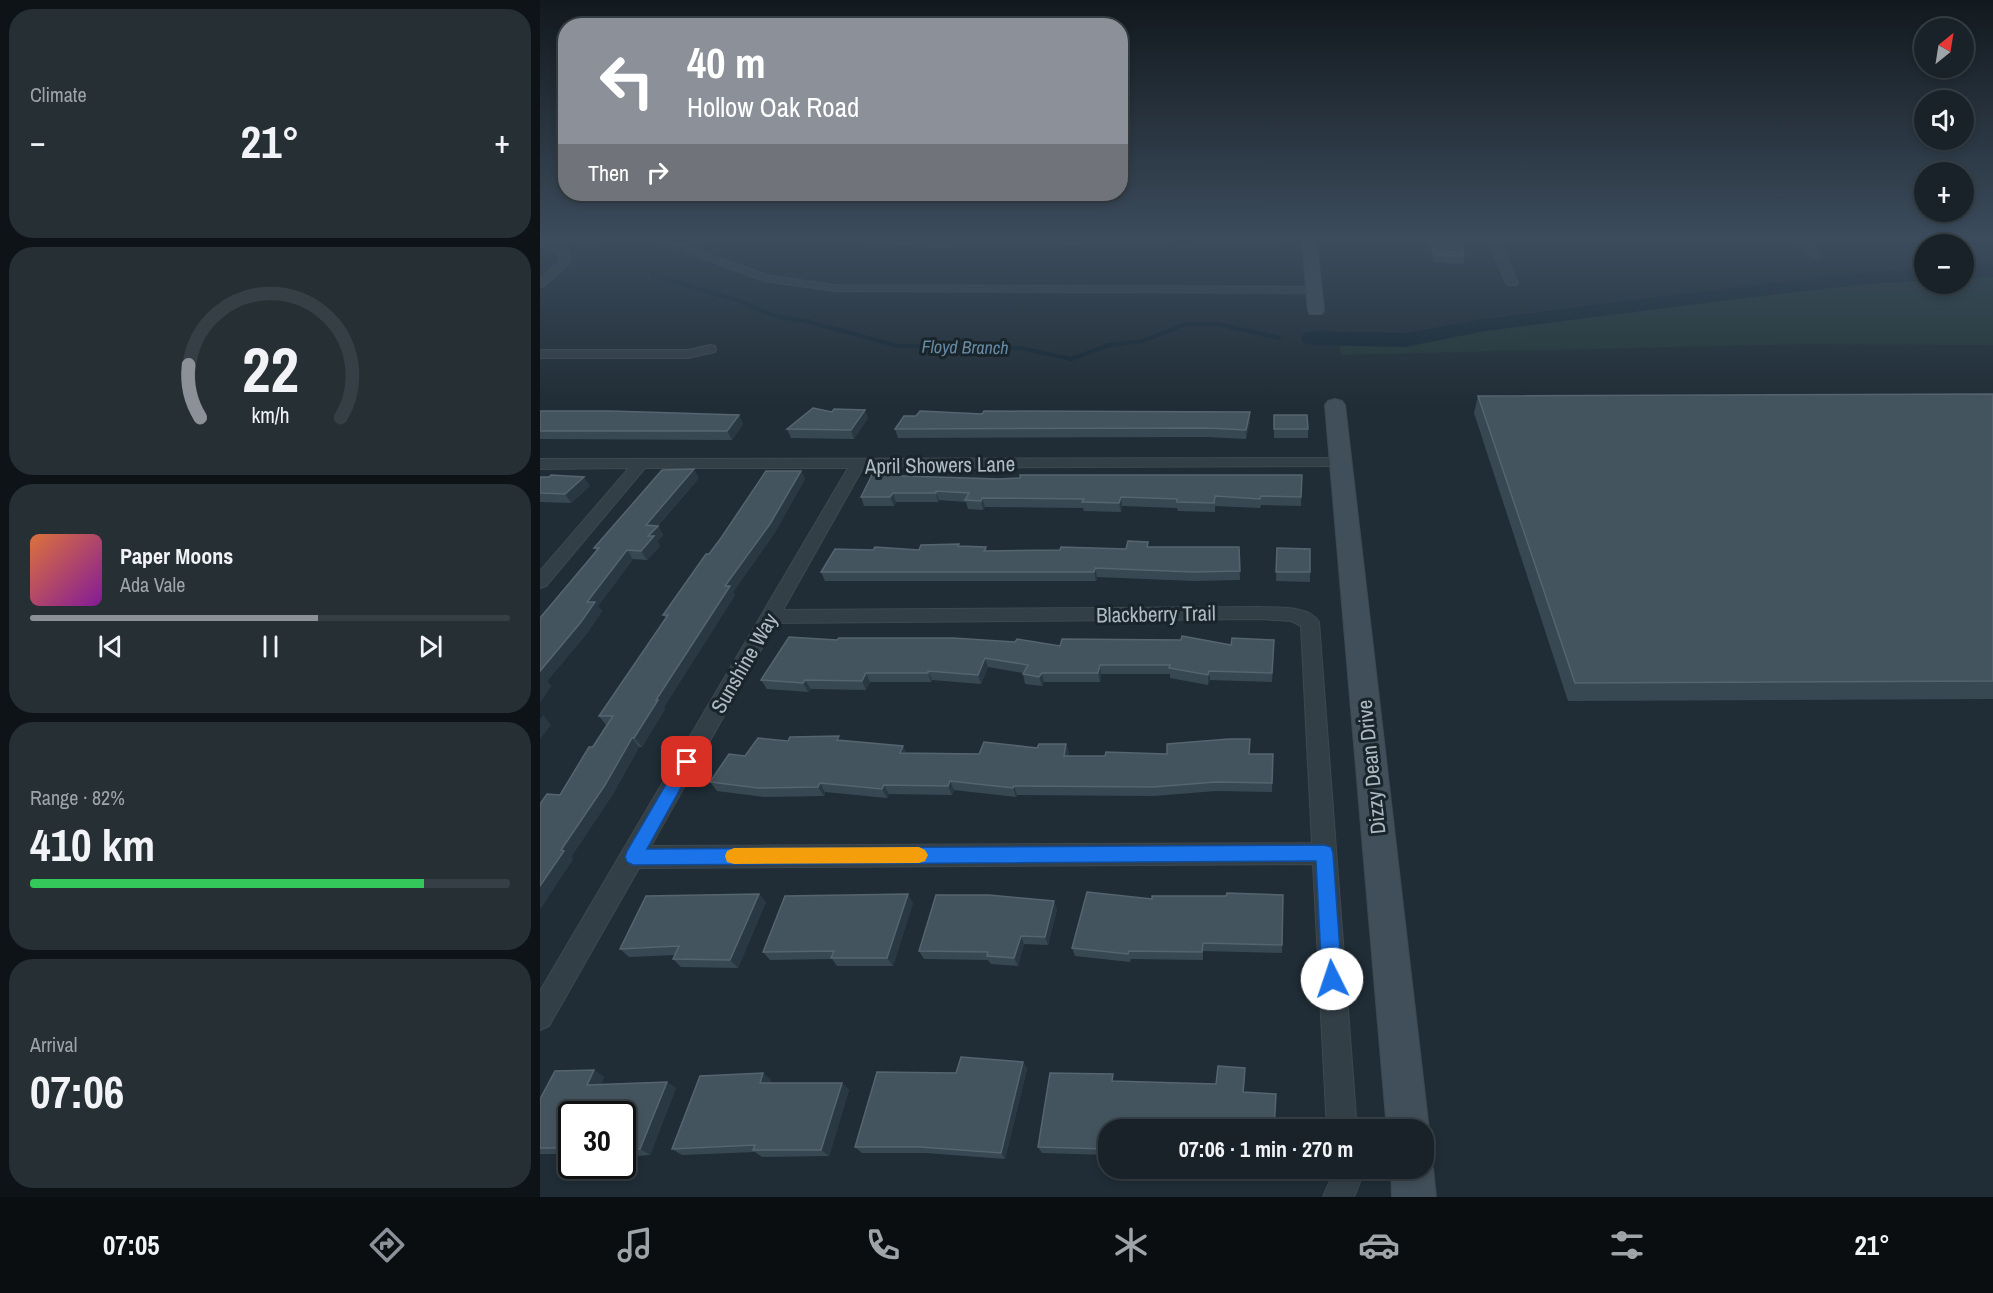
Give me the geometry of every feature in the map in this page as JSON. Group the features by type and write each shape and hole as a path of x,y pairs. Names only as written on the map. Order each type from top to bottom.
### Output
{"street":[{"path":"1314,293 1316,310"},
{"path":"540,354 688,354 710,349"},
{"name":"Dizzy Dean Drive","path":"1335,405 1407,1119"},
{"name":"April Showers Lane","path":"540,464 1341,463"},
{"path":"540,582 641,464"},
{"name":"Sunshine Way","path":"540,1017 857,465"},
{"name":"Blackberry Trail","path":"770,617 1260,612 1293,615 1310,622 1324,853"},
{"path":"633,857 1324,853 1341,1119"},
{"path":"1338,1197 1345,1179"},
{"path":"1413,1179 1414,1197"}],"green space":[{"path":"1749,293 1993,293 1993,345 1804,344 1341,355 1339,337 1414,335 1491,322"}],"building":[{"path":"1993,394 1993,681 1575,683 1478,396"},
{"path":"813,408 832,412 834,409 865,410 851,430 787,429"},
{"path":"540,411 739,415 727,431 540,431"},
{"path":"920,411 982,414 984,411 1250,412 1246,430 1207,428 895,429 904,416 916,416"},
{"path":"1274,415 1307,415 1308,429 1274,429"},
{"path":"694,469 646,525 658,526 648,536 654,536 641,551 627,550 587,602 595,602 581,622 540,671 540,618 599,548 594,548 662,470"},
{"path":"766,471 801,471 770,524 725,586 730,586 540,886 540,804 547,794 560,795 589,747 593,747 613,716 599,716 668,615 663,615 706,554 709,554 721,538"},
{"path":"551,475 584,477 565,494 540,493 540,477"},
{"path":"872,475 999,479 1020,478 1020,475 1302,475 1301,497 1261,496 1260,499 1215,496 1214,503 1121,497 1119,503 1082,502 1084,499 982,498 981,501 965,500 969,493 936,491 936,493 893,493 890,497 861,497"},
{"path":"1128,541 1148,542 1147,547 1239,547 1240,571 1193,572 1095,568 1094,572 821,572 835,549 873,550 875,547 919,550 921,545 959,544 958,546 986,547 984,551 1060,550 1061,547 1126,549"},
{"path":"1277,548 1310,549 1310,572 1276,572"},
{"path":"1182,636 1231,645 1232,638 1274,640 1272,673 1209,671 1208,675 1169,668 1170,665 1100,665 1098,673 1042,673 1039,677 1023,674 1028,665 985,658 978,675 928,671 928,673 866,673 862,681 805,680 803,683 761,680 789,637 837,640 839,638 953,638 1015,642 1017,639 1060,646 1062,639 1181,640"},
{"path":"839,736 837,740 903,746 900,753 979,754 984,742 1037,748 1039,744 1066,744 1064,756 1105,756 1106,752 1167,754 1167,744 1250,739 1249,754 1273,754 1272,783 1216,782 1153,787 1014,786 1013,788 950,781 948,786 884,785 882,789 820,783 818,787 758,788 710,782 729,754 745,756 758,738 788,741 790,737"},
{"path":"1087,892 1152,899 1152,896 1226,896 1227,893 1283,895 1282,945 1203,943 1202,952 1129,951 1128,954 1072,948"},
{"path":"759,894 730,960 673,959 679,946 620,949 646,896"},
{"path":"908,894 887,958 831,958 834,951 763,952 785,896"},
{"path":"936,895 989,895 1054,901 1045,937 1021,936 1014,958 987,956 988,952 919,951"},
{"path":"961,1057 1023,1062 1001,1153 920,1147 855,1147 877,1072 956,1073"},
{"path":"1218,1066 1245,1068 1243,1092 1276,1094 1275,1119 1098,1119 1098,1149 1038,1147 1050,1073 1113,1074 1112,1081 1216,1084"},
{"path":"594,1070 587,1085 667,1082 640,1149 636,1149 636,1101 558,1101 558,1148 540,1148 540,1099 555,1071"},
{"path":"763,1073 760,1083 842,1083 821,1150 753,1150 755,1145 672,1149 700,1076"}],"waterway":[{"name":"Floyd Branch","path":"712,293 779,317 806,321 898,346 1021,348 1071,359 1109,345 1143,341 1186,324 1217,324 1279,338"},
{"name":"Floyd Branch","path":"1312,338 1405,340 1485,325 1739,293"}],"slow traffic":[{"path":"734,856 919,855"}],"route":[{"path":"687,762 633,857 1324,853 1332,979"}]}
